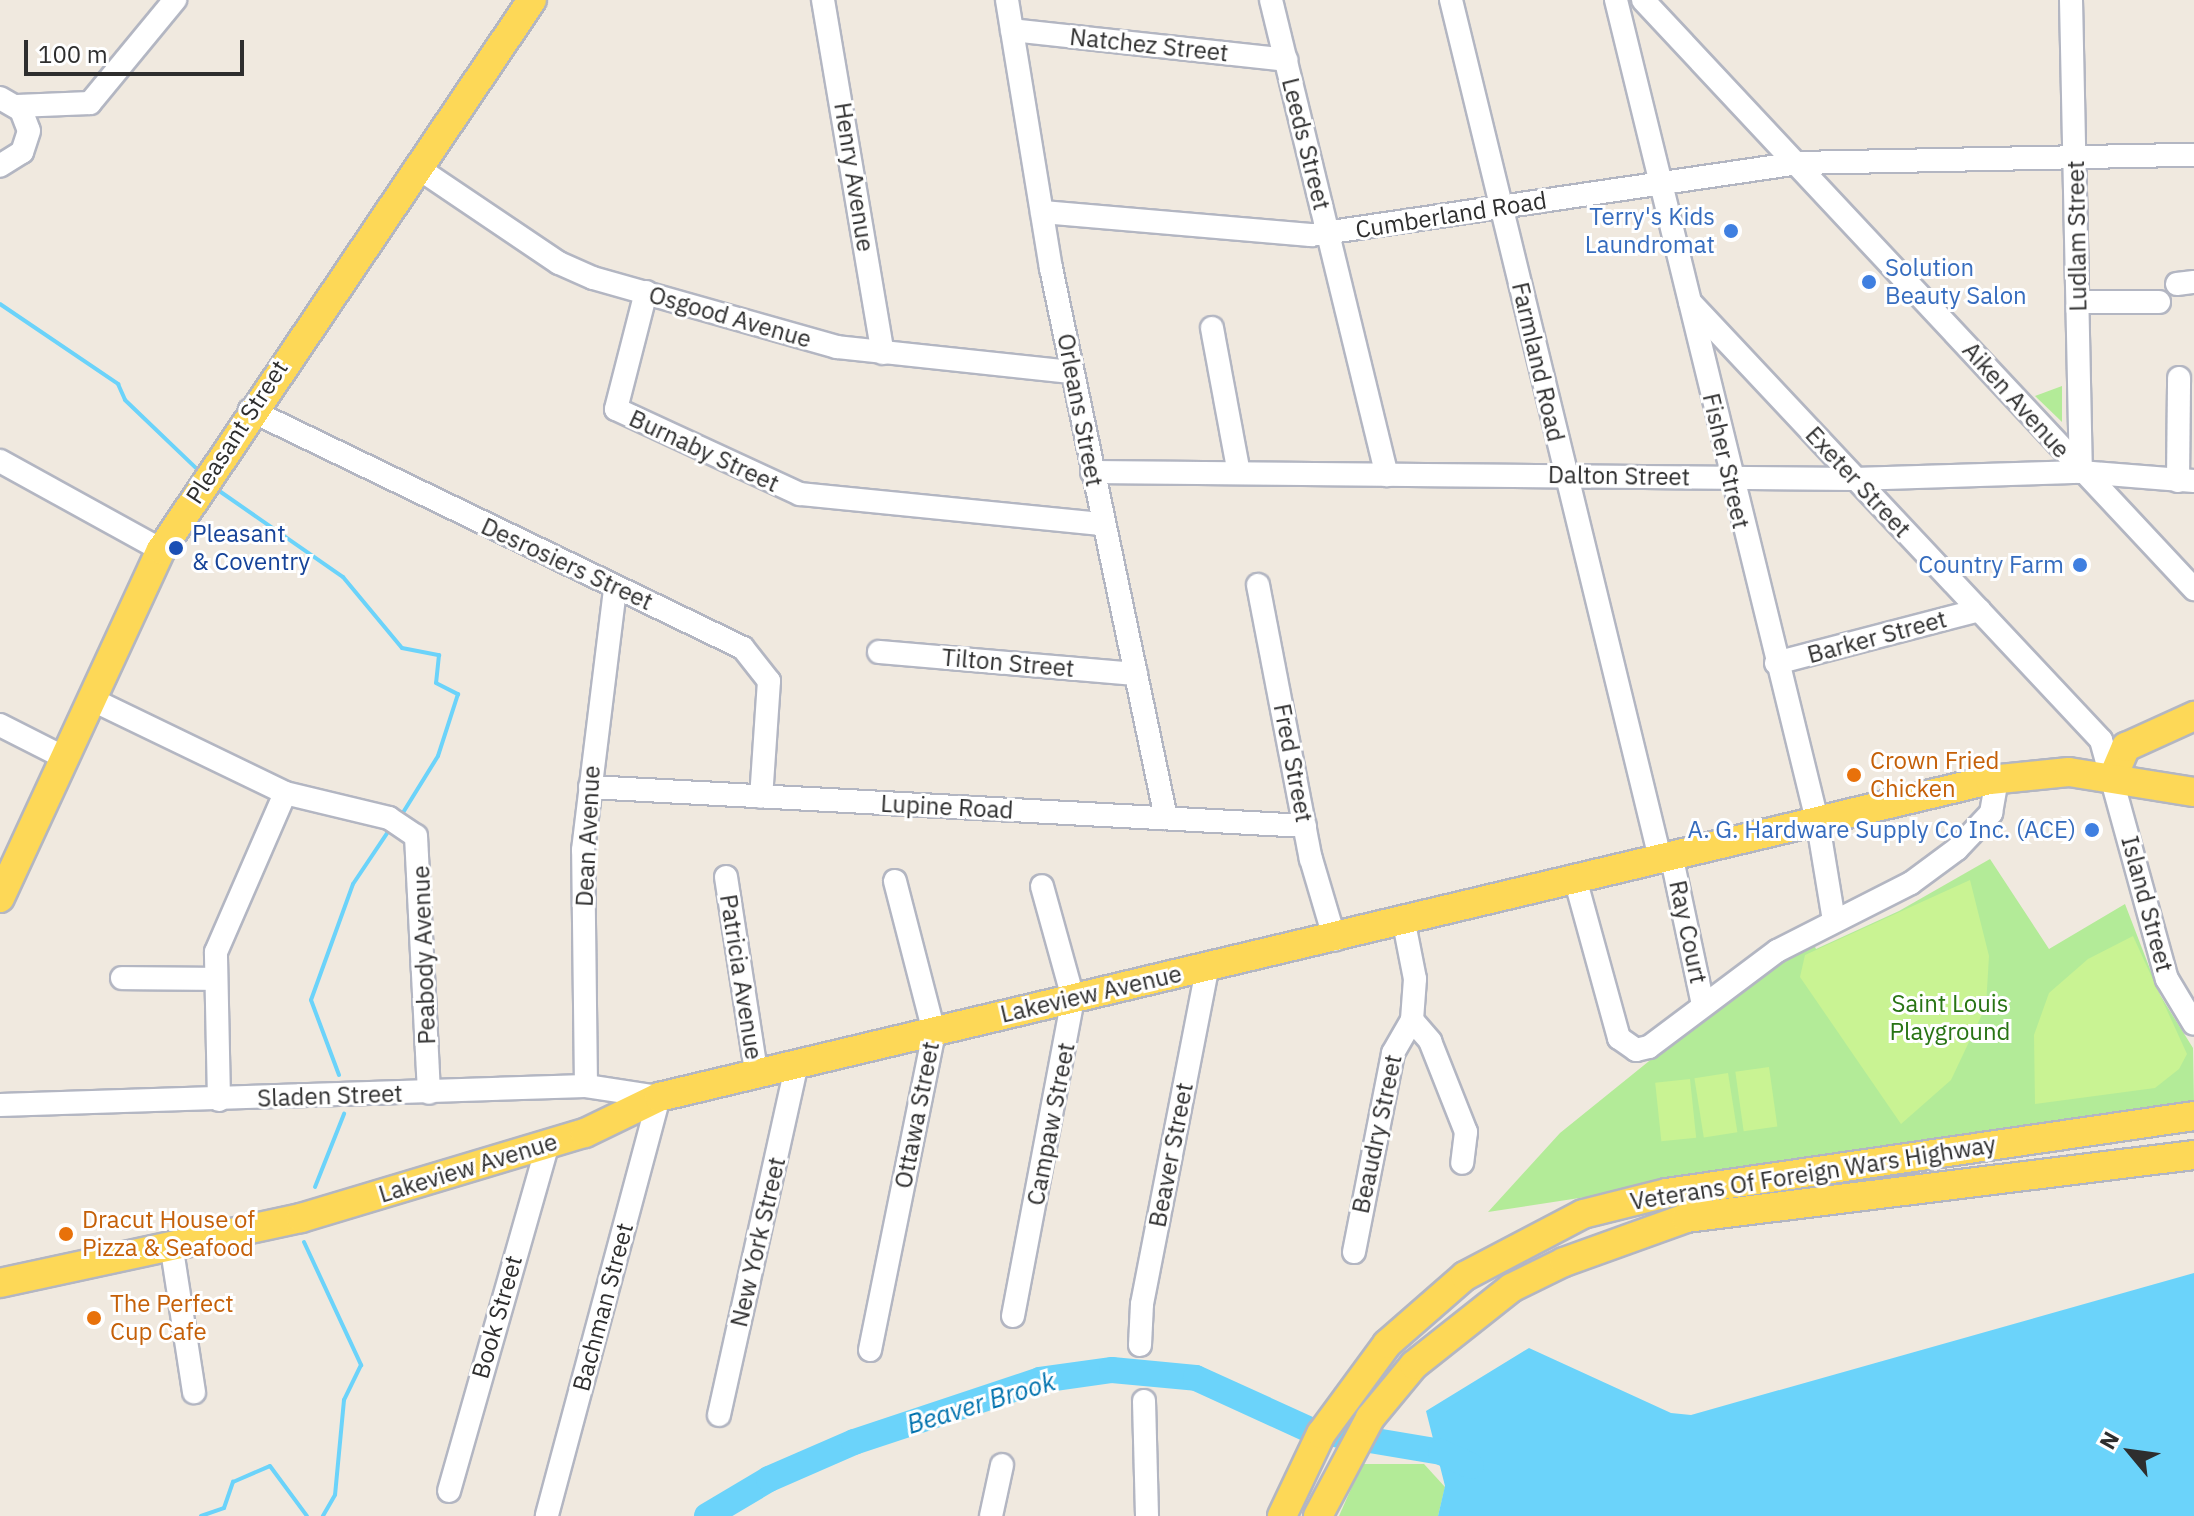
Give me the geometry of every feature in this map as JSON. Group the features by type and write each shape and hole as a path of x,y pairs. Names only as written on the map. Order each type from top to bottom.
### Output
{"main road":[{"name":"Pleasant Street","path":"3,883 93,700 161,550 206,477 529,10 550,0"},
{"path":"2113,777 2126,747 2194,716"},
{"name":"Lakeview Avenue","path":"0,1283 172,1250 548,1144 659,1097 796,1069 1073,998 1335,940 1997,780 2069,772 2194,792"},
{"name":"Veterans Of Foreign Wars Highway","path":"1282,1516 1298,1475 1336,1409 1387,1344 1465,1276 1583,1214 1681,1190 2194,1116"},
{"name":"Veterans Of Foreign Wars Highway","path":"1318,1516 1328,1490 1370,1418 1438,1343 1511,1288 1686,1218 2194,1155"}],"street":[{"path":"0,166 27,142 8,102 90,103 175,0"},
{"name":"Henry Avenue","path":"823,0 883,353"},
{"name":"Orleans Street","path":"1007,0 1072,372 1166,818"},
{"name":"Leeds Street","path":"1271,0 1387,475"},
{"name":"Farmland Road","path":"1451,0 1565,476 1667,861"},
{"name":"Fisher Street","path":"1616,0 1729,477 1818,824 1834,921"},
{"name":"Aiken Avenue","path":"1643,0 1798,163 2081,472 2194,589"},
{"name":"Ludlam Street","path":"2071,0 2081,472"},
{"name":"Natchez Street","path":"1012,30 1286,60"},
{"name":"Cumberland Road","path":"1042,212 1328,233 1798,163 2194,155"},
{"name":"Osgood Avenue","path":"421,170 569,269 883,353 1072,372"},
{"name":"Burnaby Street","path":"646,292 616,409 800,494 1103,524"},
{"name":"Exeter Street","path":"1688,300 2101,740 2113,777"},
{"path":"2078,302 2159,302"},
{"path":"1212,328 1239,473"},
{"path":"2179,378 2186,481"},
{"name":"Desrosiers Street","path":"250,410 615,588 719,634 764,670 761,797"},
{"path":"0,461 161,550"},
{"name":"Dalton Street","path":"1092,472 1854,479 2081,472 2186,481"},
{"name":"Fred Street","path":"1258,585 1305,826 1335,940"},
{"name":"Dean Avenue","path":"586,1086 583,871 590,787 615,588"},
{"name":"Barker Street","path":"1776,663 1979,610"},
{"name":"Tilton Street","path":"879,652 1136,674"},
{"name":"Peabody Avenue","path":"93,700 285,793 396,821 416,836 420,858 429,1093"},
{"path":"0,725 65,758"},
{"name":"Island Street","path":"2113,777 2167,979 2194,1024"},
{"path":"1576,882 1619,1038 1636,1050 1649,1047 1777,951 1911,883 1957,849 1991,813 1997,780"},
{"name":"Lupine Road","path":"590,787 1305,826"},
{"path":"219,1100 215,979 220,937 285,793"},
{"name":"Ray Court","path":"1667,861 1703,1005"},
{"name":"Patricia Avenue","path":"726,877 757,1077"},
{"name":"Ottawa Street","path":"870,1350 934,1032 895,881"},
{"name":"Campaw Street","path":"1013,1316 1073,998 1042,886"},
{"path":"1404,923 1415,979 1412,1020 1430,1041 1466,1132 1462,1163"},
{"name":"Beaver Street","path":"1140,1345 1142,1304 1208,966"},
{"path":"122,978 215,979"},
{"name":"Beaudry Street","path":"1354,1252 1393,1053 1412,1020"},
{"name":"New York Street","path":"719,1415 796,1069"},
{"name":"Sladen Street","path":"0,1105 586,1086 659,1097"},
{"name":"Bachman Street","path":"547,1516 659,1097"},
{"name":"Book Street","path":"449,1491 548,1144"},
{"path":"172,1250 194,1392"},
{"path":"1144,1401 1147,1516"},
{"path":"991,1516 1002,1465"}],"green space":[{"path":"2062,386 2062,422 2035,396"},
{"name":"Saint Louis Playground","path":"1990,859 2049,949 2125,904 2160,995 2193,1048 2194,1104 1488,1212 1560,1133 1768,965 1812,940 1816,949 1899,911"},
{"path":"1970,880 1989,956 1986,1006 1951,1080 1901,1124 1800,977 1805,955"},
{"path":"2133,936 2187,1054 2179,1069 2155,1088 2035,1104 2034,1035 2049,993 2088,959"},
{"path":"1769,1067 1777,1126 1744,1131 1735,1072"},
{"path":"1728,1073 1737,1132 1704,1138 1694,1078"},
{"path":"1690,1079 1696,1138 1661,1141 1655,1083"},
{"path":"1362,1464 1424,1464 1445,1487 1438,1516 1339,1516"}],"water":[{"path":"2194,1273 2194,1516 1438,1516 1445,1486 1426,1411 1529,1348 1671,1413 1691,1415"}],"waterway":[{"path":"0,304 118,384 125,400 201,473"},
{"path":"215,488 343,577 402,648 439,655 436,683 458,694 438,756 401,816"},
{"path":"339,1075 311,1000 353,884 390,829"},
{"path":"315,1187 344,1114"},
{"path":"304,1242 361,1365 344,1400 335,1495 323,1516"},
{"name":"Beaver Brook","path":"707,1516 769,1479 854,1442 1040,1380 1112,1370 1196,1378 1310,1430 1441,1452 1471,1466"},
{"path":"201,1516 224,1508 233,1482 270,1466 307,1516"}],"place":[{"name":"Terry's Kids Laundromat","path":"1731,231"},
{"name":"Solution Beauty Salon","path":"1869,282"},
{"name":"Pleasant & Coventry","path":"176,548"},
{"name":"Country Farm","path":"2080,565"},
{"name":"Crown Fried Chicken","path":"1854,775"},
{"name":"A. G. Hardware Supply Co Inc. (ACE)","path":"2092,830"},
{"name":"Dracut House of Pizza & Seafood","path":"66,1234"},
{"name":"The Perfect Cup Cafe","path":"94,1318"}]}
